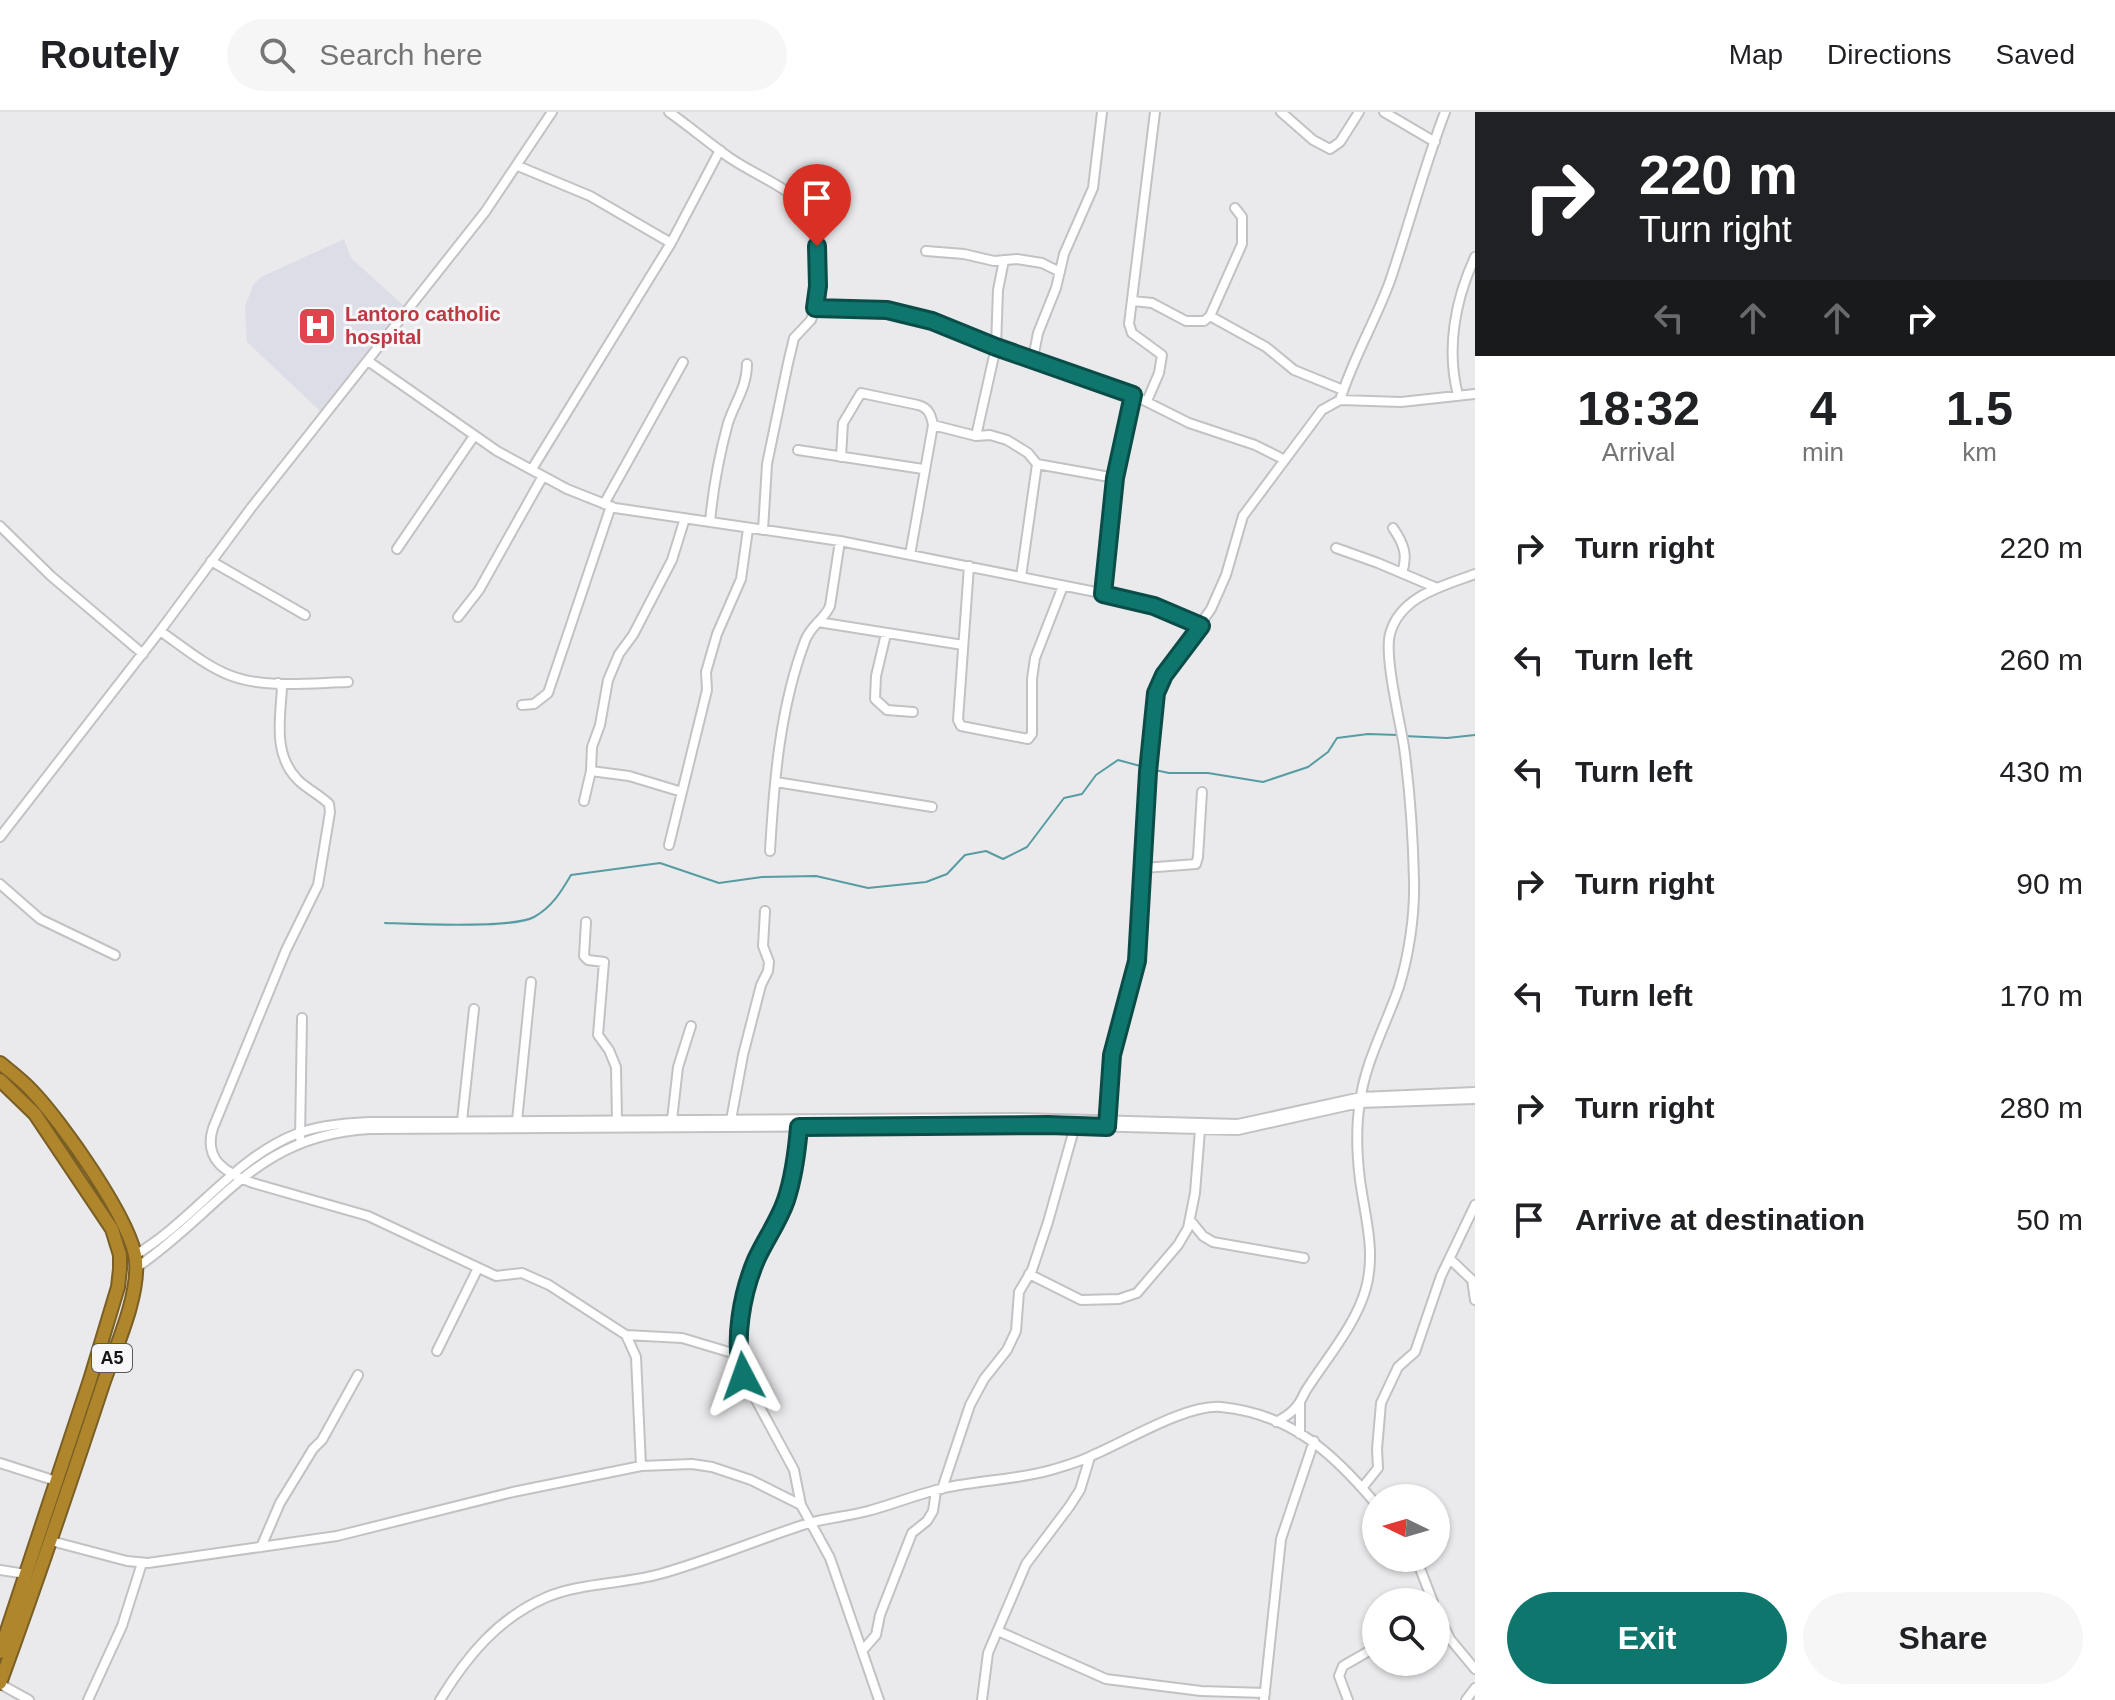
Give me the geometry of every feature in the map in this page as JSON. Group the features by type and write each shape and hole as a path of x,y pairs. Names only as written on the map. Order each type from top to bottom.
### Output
{"highway":[{"path":"0,1063 32,1090 57,1123 123,1221 135,1262"},
{"name":"A5","path":"0,1080 35,1114 52,1137 117,1241 120,1269 96,1382 51,1541 0,1684"},
{"name":"A5","path":"0,1652 56,1481 128,1309 135,1262"}],"street":[{"path":"0,837 143,654 211,561 485,212 552,112"},
{"path":"669,112 794,198 811,211 817,221 818,286 815,308 811,320 794,338 788,363 767,464 763,530"},
{"path":"1033,358 1064,254 1093,188 1102,112"},
{"path":"1147,401 1159,373 1162,355 1132,333 1129,324 1155,112"},
{"path":"1281,112 1313,140 1330,149 1340,142 1359,112"},
{"path":"1384,112 1435,142"},
{"path":"1340,400 1389,282 1445,112"},
{"path":"532,469 671,243 720,150"},
{"path":"518,166 590,196 671,243"},
{"path":"1133,301 1152,303 1196,323 1210,316 1242,244 1242,217 1235,208"},
{"path":"926,251 964,254 994,261 1017,259 1042,263 1060,272"},
{"path":"1458,395 1451,346 1459,305 1475,257"},
{"path":"976,436 996,347 998,290 1004,260"},
{"path":"815,308 887,310 932,321 1133,395 1189,423 1255,445 1285,460"},
{"path":"1210,316 1266,347 1294,370 1343,390"},
{"path":"368,361 497,451 567,489 608,505 840,541 969,566 1154,606 1201,626"},
{"path":"522,705 534,704 548,693 608,505 683,362"},
{"path":"710,522 714,478 728,425 745,388 747,364"},
{"path":"841,457 843,423 861,393 925,407 931,414 933,425 910,555"},
{"path":"1107,1124 1114,1044 1137,961 1150,746 1159,684 1201,626 1226,575 1243,516 1311,421 1322,410 1340,400 1401,402 1475,394"},
{"path":"1103,594 1115,478 1133,395"},
{"path":"933,425 1007,440 1028,453 1037,464 1115,478"},
{"path":"397,549 474,436"},
{"path":"798,450 923,469"},
{"path":"1021,577 1037,464"},
{"path":"458,617 479,590 543,476"},
{"path":"584,801 591,771 592,747 600,725 608,680 619,654 633,635 672,560 685,518"},
{"path":"0,526 51,576 143,654"},
{"path":"1393,528 1405,547 1402,573"},
{"path":"669,845 707,690 706,672 717,634 741,579 748,529"},
{"path":"770,851 785,715 805,640 826,616 830,606 840,541"},
{"path":"1336,548 1437,588"},
{"path":"211,561 305,615"},
{"path":"969,566 958,712 961,726 1009,737 1031,738 1035,658 1063,586"},
{"path":"1275,1422 1290,1414 1300,1403 1366,1290 1370,1237 1358,1161 1360,1100 1400,984 1414,901 1409,788 1388,646 1389,634 1406,607 1437,588 1475,574"},
{"path":"818,622 963,645"},
{"path":"160,631 227,674 278,683 348,682"},
{"path":"886,634 876,676 875,699 887,710 913,712"},
{"path":"278,683 282,688 279,745 286,763 298,780 329,804 330,812 318,885 286,950 210,1136 213,1158 238,1176 368,1216 496,1276 522,1273 549,1285 626,1335 682,1338 739,1355"},
{"path":"591,771 629,776 682,792"},
{"path":"776,782 932,807"},
{"path":"1144,868 1196,864 1202,792"},
{"path":"0,884 40,919 115,955"},
{"path":"731,1120 743,1055 761,985 768,971 769,962 763,946 765,911"},
{"path":"586,922 584,956 588,960 604,962 598,1035 616,1067 617,1121"},
{"path":"517,1121 531,982"},
{"path":"462,1121 474,1009"},
{"path":"300,1137 302,1018"},
{"path":"672,1120 678,1067 691,1026"},
{"path":"300,1137 370,1129 1238,1124 1360,1100 1475,1092"},
{"path":"135,1262 185,1231 258,1155 300,1137 350,1123 1004,1118 1200,1130 1251,1129 1360,1100 1475,1099"},
{"path":"862,1651 876,1635 880,1615 912,1533 927,1521 933,1511 976,1392 1007,1350 1016,1331 1018,1298 1048,1222 1075,1126"},
{"path":"799,1127 798,1149 786,1199 755,1263 748,1286 739,1355 743,1376 794,1470 801,1505 830,1558 879,1700"},
{"path":"1029,1274 1081,1300 1119,1299 1137,1293 1178,1245 1190,1220 1200,1130"},
{"path":"1365,1484 1378,1468 1381,1403 1398,1367 1415,1352 1437,1286 1475,1205"},
{"path":"1190,1220 1203,1236 1213,1242 1304,1258"},
{"path":"1450,1259 1472,1280 1475,1300"},
{"path":"437,1351 478,1268"},
{"path":"626,1335 636,1357 641,1466"},
{"path":"261,1547 280,1503 313,1449 322,1440 358,1375"},
{"path":"1300,1403 1300,1434"},
{"path":"440,1700 458,1670 489,1635 541,1600 569,1590 638,1580 670,1571 812,1522 846,1517 939,1490 1049,1470 1090,1457 1205,1408 1222,1407 1275,1422 1314,1441 1330,1453 1362,1488"},
{"path":"998,1631 1106,1679 1264,1697 1281,1539 1314,1441"},
{"path":"982,1700 988,1653 1026,1564 1074,1499 1090,1457"},
{"path":"0,1463 56,1481"},
{"path":"51,1541 142,1563 337,1536 513,1492 641,1466 692,1464 712,1467 751,1480 801,1505"},
{"path":"88,1700 122,1626 142,1563"},
{"path":"0,1570 26,1574"},
{"path":"1450,1639 1475,1669"},
{"path":"1348,1700 1339,1676 1343,1666 1362,1655"},
{"path":"0,1684 29,1700"},
{"path":"1466,1700 1475,1688"}],"shaded area":[{"name":"Lantoro catholic hospital","path":"344,239 351,258 404,306 321,412 247,342 245,307 253,285 261,277"}],"waterway":[{"path":"1150,769 1169,773 1208,773 1263,782 1308,767 1328,752 1337,738 1368,734 1398,735"},
{"path":"1404,736 1447,738 1475,735"},
{"path":"385,923 462,925 522,921 546,909 571,875 660,863 719,883 762,877 816,876 868,888 926,882 947,874 965,855 986,851 1003,859 1027,847 1064,798 1082,794 1096,775 1118,760 1144,767"}],"place":[{"name":"Lantoro catholic hospital","path":"317,326"}],"route":[{"path":"743,1376 739,1355 748,1286 755,1263 786,1199 798,1149 799,1127 1107,1127 1112,1055 1137,961 1156,693 1164,675 1201,626 1154,606 1103,594 1115,478 1133,395 932,321 887,310 815,308 817,246"}]}
